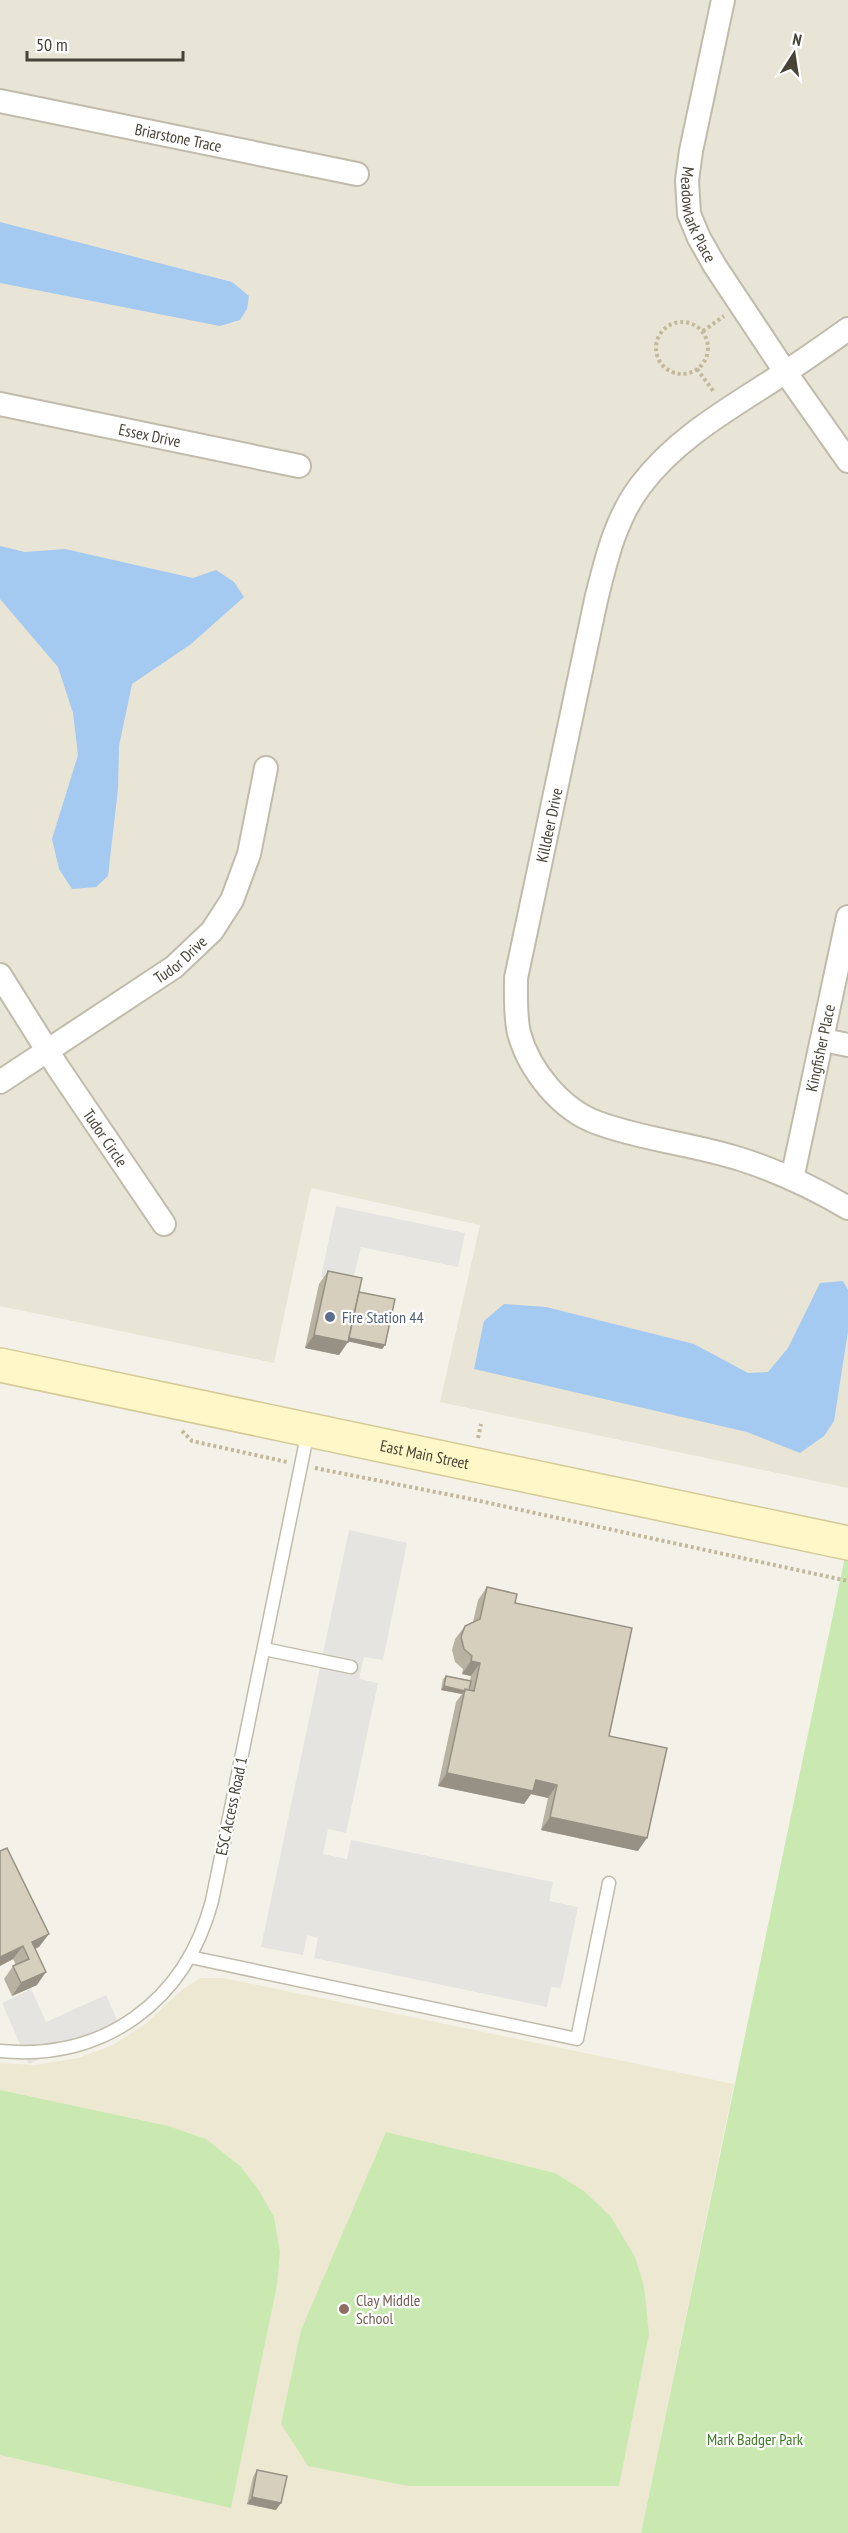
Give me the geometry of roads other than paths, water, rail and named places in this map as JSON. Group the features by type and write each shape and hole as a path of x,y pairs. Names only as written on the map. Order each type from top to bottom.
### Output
{"main road":[{"name":"East Main Street","path":"0,1365 848,1542"}],"street":[{"name":"Meadowlark Place","path":"723,0 691,151 687,180 689,214 715,266 848,461"},
{"name":"Briarstone Trace","path":"0,101 357,174"},
{"name":"Killdeer Drive","path":"848,329 786,373 722,412 667,456 640,486 621,518 609,549 596,600 516,978 519,1033 529,1059 546,1083 567,1105 596,1123 739,1158 818,1190 848,1208"},
{"name":"Essex Drive","path":"0,404 299,466"},
{"name":"Tudor Drive","path":"0,1082 174,967 212,931 232,900 249,854 266,768"},
{"name":"Kingfisher Place","path":"792,1179 848,917"},
{"name":"Tudor Circle","path":"0,975 47,1050 164,1224"},
{"path":"823,1040 848,1044"}],"lane":[{"name":"ESC Access Road 1","path":"0,2051 29,2054 53,2051 99,2038 122,2027 159,1999 190,1957 212,1901 308,1430"},
{"path":"264,1649 351,1667"},
{"path":"190,1957 577,2039 609,1884"}],"water":[{"path":"0,222 232,282 249,296 247,309 240,320 220,326 0,283"},
{"path":"0,546 25,552 65,549 193,578 216,570 234,582 244,597 191,644 132,684 119,746 118,789 108,876 96,887 72,889 59,869 52,839 78,755 73,713 58,667 0,599"},
{"path":"843,1281 848,1290 848,1331 834,1421 824,1436 800,1453 747,1432 474,1369 484,1321 504,1304 546,1307 694,1344 748,1373 768,1372 788,1348 820,1283"}],"place":[{"name":"Fire Station 44","path":"330,1317"},
{"name":"Clay Middle School","path":"344,2309"}],"park label":[{"name":"Mark Badger Park","path":"755,2439"}]}
